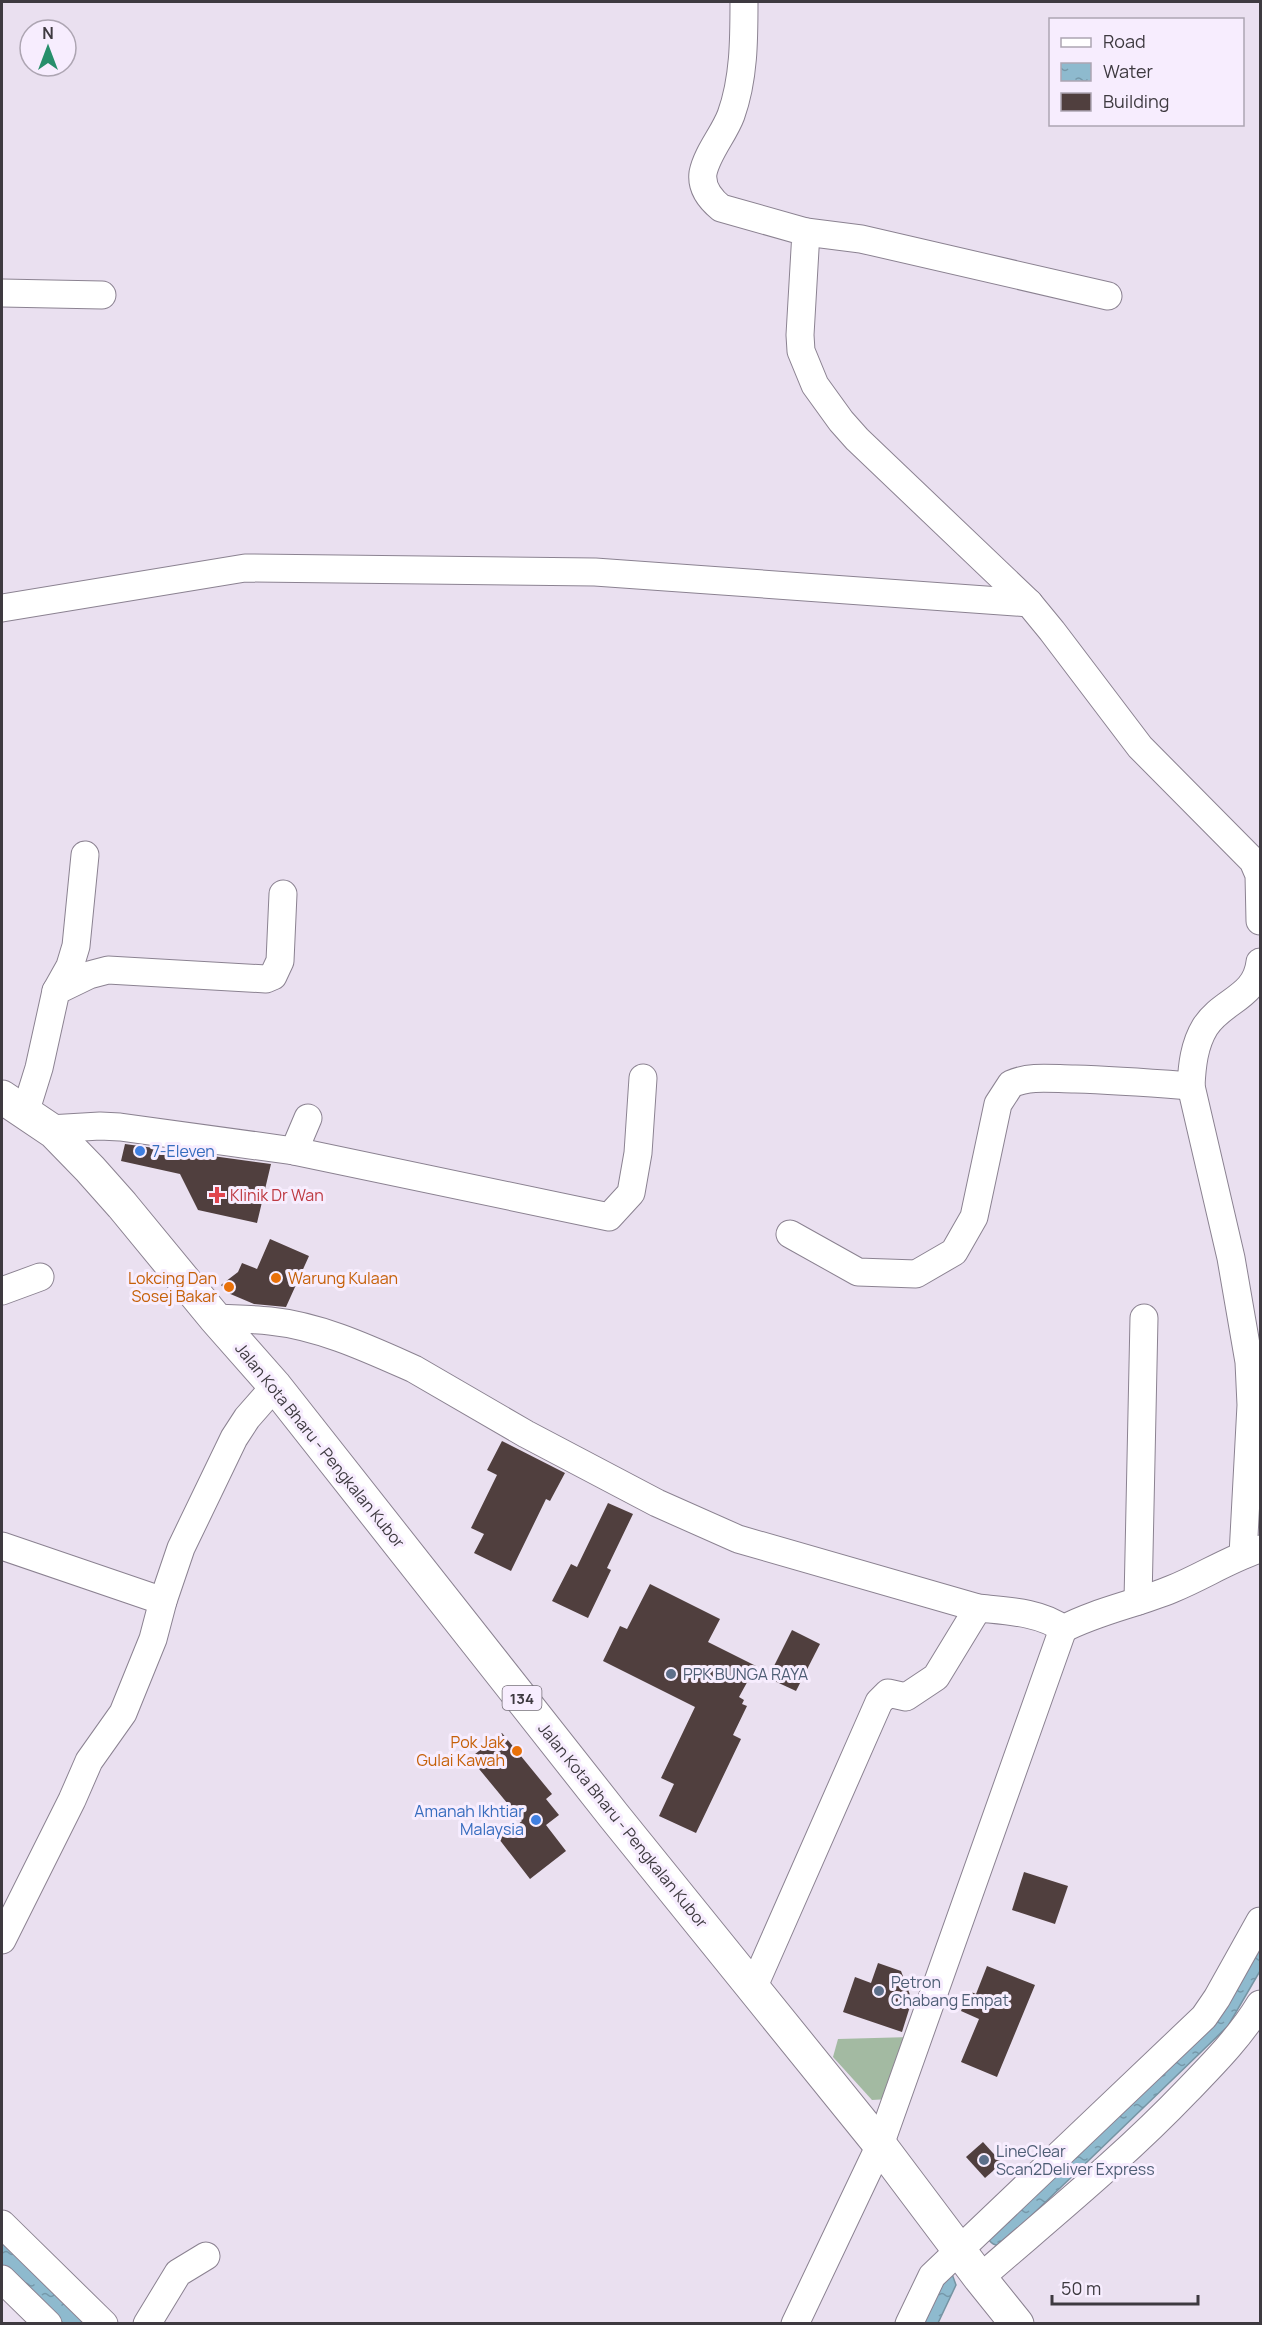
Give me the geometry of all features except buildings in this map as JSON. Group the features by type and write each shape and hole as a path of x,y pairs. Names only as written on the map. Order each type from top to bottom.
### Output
{"main road":[{"name":"Jalan Kota Bharu - Pengkalan Kubor","path":"25,1113 122,1205 215,1318 275,1386 614,1816 754,1986 805,2055 880,2145 1017,2324"}],"street":[{"path":"744,2 744,37 738,94 730,117 705,166 703,181 713,201 721,208 807,231 861,239 1108,296"},
{"path":"807,231 800,335 801,351 815,385 857,439 1029,603 1053,631 1140,747 1253,849 1253,861 1258,875 1260,921"},
{"path":"2,293 102,295"},
{"path":"2,608 245,568 595,572 1029,603"},
{"path":"85,855 73,959 56,991 39,1068 25,1113 100,1126 294,1151 609,1216 631,1193 638,1153 643,1078"},
{"path":"56,991 88,975 108,970 266,980 273,976 280,961 283,894"},
{"path":"795,2324 880,2145 1063,1629 1085,1618 1174,1588 1252,1552 1249,1362 1231,1258 1191,1086 1192,1063 1206,1026 1254,985 1260,962"},
{"path":"790,1234 858,1272 916,1274 954,1252 974,1217 998,1104 1011,1084 1028,1079 1044,1078 1122,1080 1191,1086"},
{"path":"294,1151 308,1118"},
{"path":"2,1291 40,1277"},
{"path":"215,1318 271,1321 333,1336 414,1369 526,1434 657,1503 738,1539 978,1608 1007,1611 1053,1621 1063,1629"},
{"path":"1138,1602 1144,1318"},
{"path":"2,1940 89,1761 123,1713 150,1648 181,1548 234,1438 247,1418 275,1386"},
{"path":"2,1545 163,1601"},
{"path":"754,1986 879,1702 888,1693 906,1698 936,1677 978,1608"},
{"path":"909,2324 932,2276 1204,2017 1260,1921"},
{"path":"980,2278 1148,2132 1225,2052 1260,2004"},
{"path":"2,2224 104,2324"},
{"path":"147,2324 178,2273 206,2256"},
{"path":"2,2278 48,2324"}],"green space":[{"path":"911,2037 889,2099 872,2100 833,2057 838,2039"}],"water":[{"path":"1260,1945 1260,1971 1228,2026 1001,2245 991,2243 989,2240"},
{"path":"2,2241 89,2323 63,2323 2,2265"},
{"path":"952,2274 956,2285 938,2323 917,2324 940,2275"}],"place":[{"name":"7-Eleven","path":"140,1151"},
{"name":"Klinik Dr Wan","path":"217,1195"},
{"name":"Warung Kulaan","path":"276,1278"},
{"name":"Lokcing Dan Sosej Bakar","path":"229,1287"},
{"name":"PPK BUNGA RAYA","path":"671,1674"},
{"name":"Pok Jak Gulai Kawah","path":"517,1751"},
{"name":"Amanah Ikhtiar Malaysia","path":"536,1820"},
{"name":"Petron Chabang Empat","path":"879,1991"},
{"name":"LineClear Scan2Deliver Express","path":"984,2160"}]}
